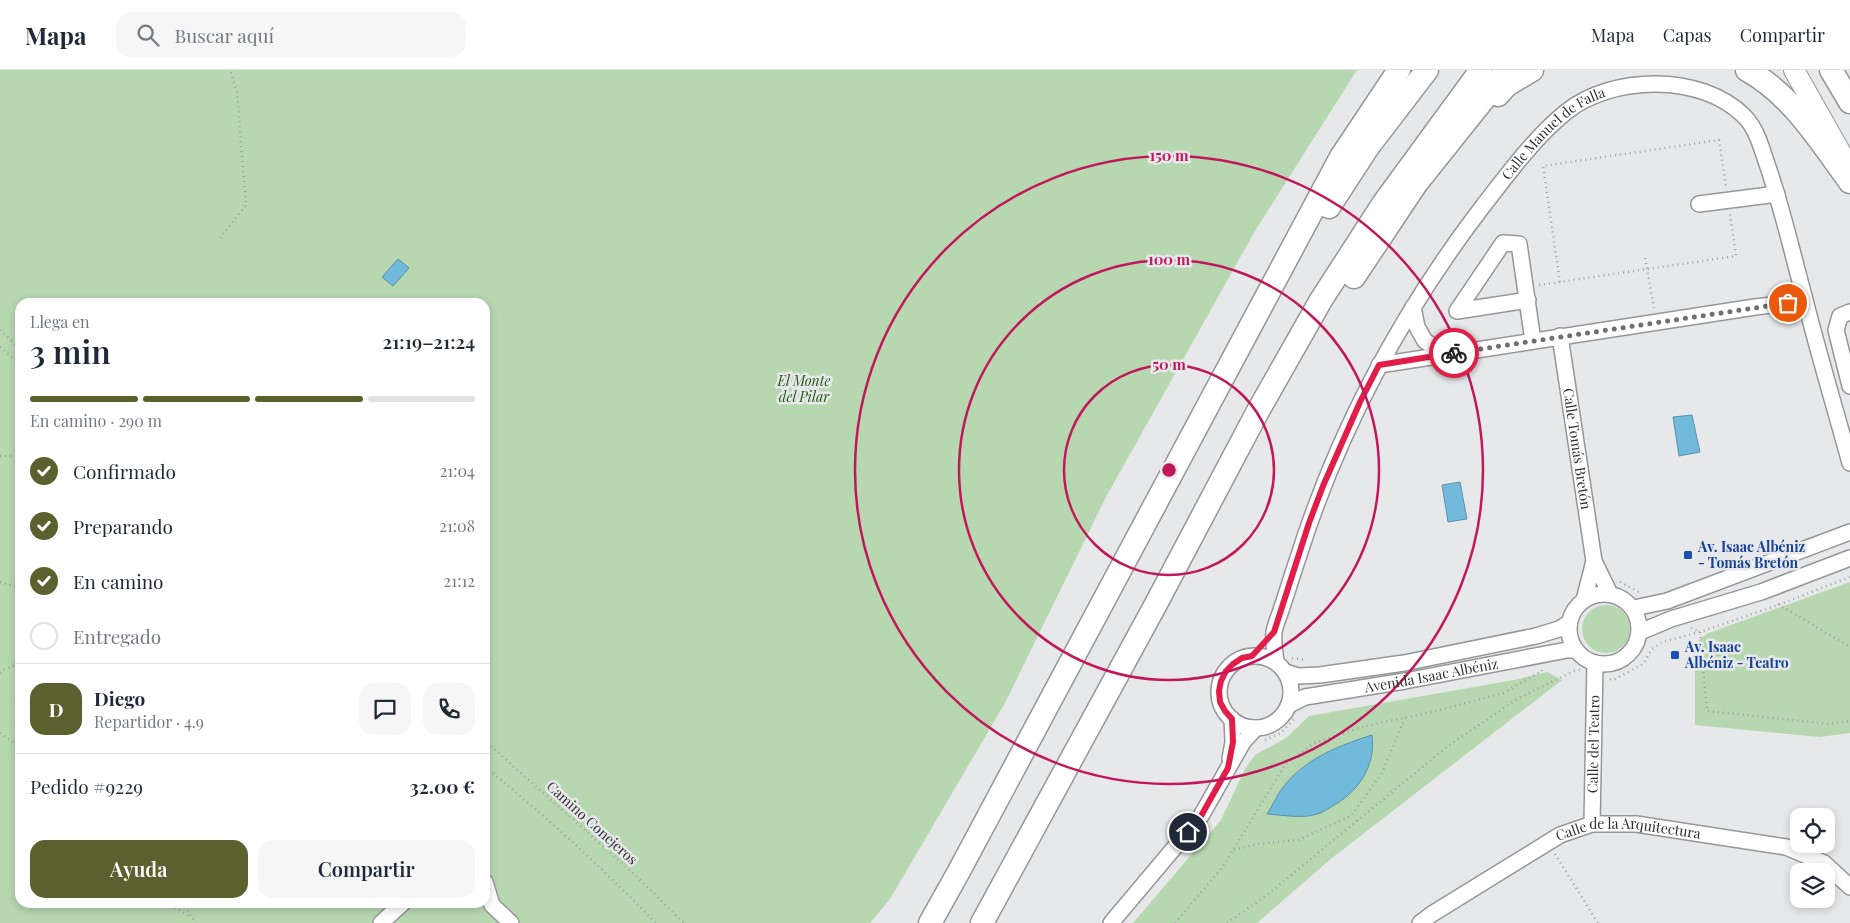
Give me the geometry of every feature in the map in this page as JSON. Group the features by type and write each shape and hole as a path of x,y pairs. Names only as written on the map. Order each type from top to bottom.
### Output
{"highway":[{"path":"930,923 1341,157 1399,70"},
{"path":"1240,344 1368,147 1427,70"},
{"path":"982,923 1271,388 1321,300 1383,204 1481,70"},
{"path":"1271,388 1318,332 1416,184 1507,70"},
{"path":"1416,184 1507,85 1532,70"},
{"path":"1747,70 1758,76 1785,98 1812,130 1850,182"},
{"path":"1831,70 1850,102"}],"main road":[{"path":"1794,70 1850,170"},
{"path":"1844,70 1850,83"}],"street":[{"name":"Calle Manuel de Falla","path":"1252,656 1274,632 1323,486 1360,402 1412,307 1474,218 1510,172 1547,130 1568,111 1588,99 1608,91 1628,86 1668,84 1704,92 1734,107 1746,118 1756,133 1777,194 1805,301 1844,417 1850,463"},
{"path":"1699,204 1777,194"},
{"path":"1527,293 1457,312 1503,243 1519,244 1527,293 1533,341"},
{"path":"1379,365 1560,336 1805,301"},
{"path":"1412,307 1417,327 1425,341 1445,354"},
{"path":"1850,312 1840,316 1836,330 1850,386"},
{"name":"Calle Tomás Bretón","path":"1560,336 1594,560 1610,594"},
{"path":"1634,608 1667,601 1850,532"},
{"path":"1640,632 1671,619 1761,592 1850,558"},
{"name":"Calle Tomás Bretón","path":"1584,600 1594,560"},
{"path":"1596,594 1610,594 1624,599 1634,608 1639,620 1640,632 1636,644 1629,654 1619,661 1594,669 1576,650 1570,637 1569,623 1574,610 1584,600 1596,594"},
{"name":"Avenida Isaac Albéniz","path":"1281,667 1298,676 1320,675 1404,663 1536,636 1559,629 1569,623"},
{"name":"Calle Manuel de Falla","path":"1274,632 1281,667"},
{"name":"Avenida Isaac Albéniz","path":"1289,705 1313,695 1405,681 1539,655 1576,650"},
{"path":"1252,656 1264,657 1281,667 1290,683 1292,694 1289,705 1281,717 1270,725 1256,728 1247,727 1232,719 1220,702 1219,691 1226,671 1242,658 1252,656"},
{"name":"Calle del Teatro","path":"1592,824 1594,669"},
{"path":"1228,768 1233,742 1232,719"},
{"path":"1111,923 1201,816 1243,742 1256,728"},
{"name":"Calle de la Arquitectura","path":"1420,923 1560,835 1592,824 1636,824 1786,847 1824,863 1850,886"},
{"path":"490,905 511,923"},
{"path":"381,923 397,908"}],"path":[{"path":"220,238 246,205 237,92 230,70"},
{"path":"1527,293 1560,282 1736,256 1719,140 1542,166 1560,282"},
{"path":"1645,258 1654,308 1646,310"},
{"path":"0,330 15,344"},
{"path":"0,347 15,360"},
{"path":"0,456 15,456"},
{"path":"1227,923 1267,896 1448,746 1518,699 1574,671 1594,669 1613,680 1643,664 1652,650 1662,642 1700,632 1850,577"},
{"path":"0,582 15,586"},
{"path":"1761,592 1850,647"},
{"path":"1700,632 1707,711 1830,724 1850,721"},
{"path":"1175,923 1222,868 1285,765 1314,742 1366,726 1503,693 1542,671 1539,655"},
{"path":"0,673 2,670 15,665"},
{"path":"1233,850 1258,844 1298,840 1351,816 1382,773 1405,718"},
{"path":"0,733 15,744"},
{"name":"Camino Conejeros","path":"490,744 634,874 684,923"},
{"path":"490,771 618,883 656,923"},
{"path":"1548,843 1598,923"},
{"path":"176,908 191,917"},
{"path":"186,908 196,923"}],"green space":[{"name":"El Monte del Pilar","path":"0,70 1357,70 1255,231 1106,497 1005,703 890,899 870,923 0,923"},
{"path":"1850,582 1850,733 1820,737 1695,725 1695,644 1706,634"},
{"path":"1601,605 1611,605 1623,612 1630,624 1630,634 1623,646 1611,653 1601,653 1593,649 1586,642 1582,634 1582,624 1586,616 1593,609"},
{"path":"1547,672 1562,680 1332,858 1257,923 1133,923 1221,820 1245,769 1255,755 1286,738 1309,716 1514,680"}],"water":[{"path":"398,259 409,268 393,286 382,277"},
{"path":"1692,415 1700,452 1679,456 1673,417"},
{"path":"1460,482 1467,519 1448,522 1442,485"},
{"path":"1372,735 1371,758 1368,768 1357,786 1341,801 1323,812 1306,816 1267,814 1283,787 1302,768 1323,754"}],"way so far":[{"path":"1454,353 1736,309 1788,303"}],"place":[{"name":"Av. Isaac Albéniz - Tomás Bretón","path":"1688,555"},
{"name":"Av. Isaac Albéniz - Teatro","path":"1675,655"}],"route":[{"path":"1188,832 1201,816 1228,768 1233,742 1232,719 1220,702 1219,691 1221,681 1226,671 1233,664 1242,658 1252,656 1274,632 1323,486 1360,402 1379,365 1454,353"}]}
